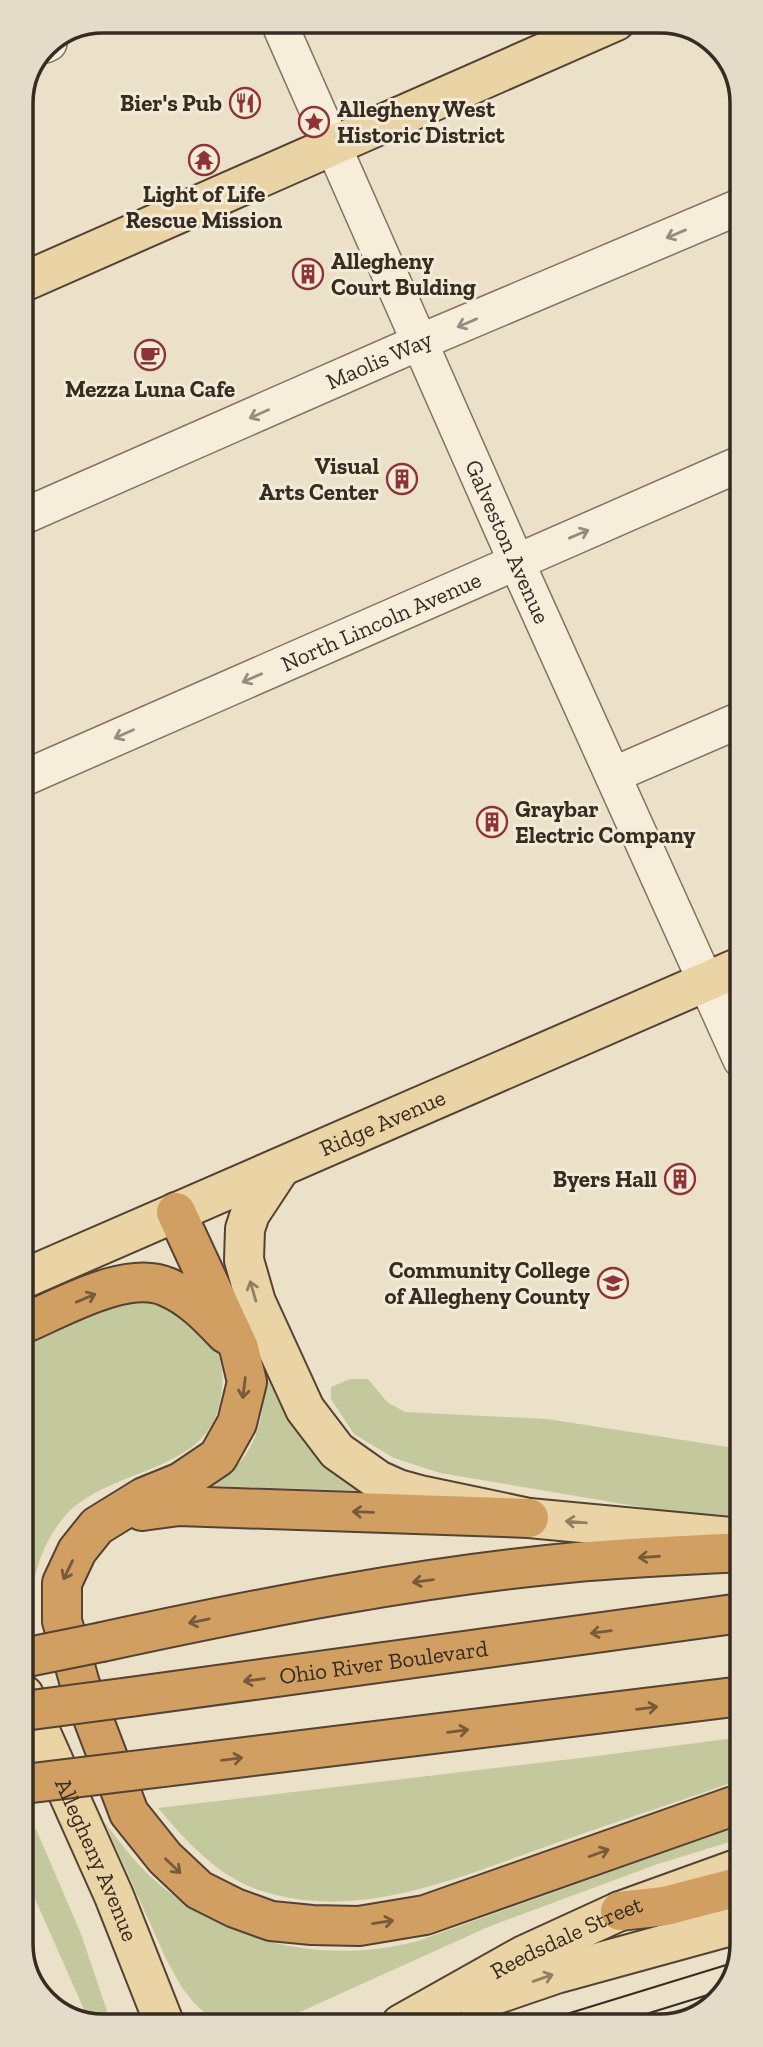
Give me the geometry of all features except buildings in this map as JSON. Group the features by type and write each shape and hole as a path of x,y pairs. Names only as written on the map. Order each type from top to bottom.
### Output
{"highway":[{"path":"176,1212 239,1348 247,1382 237,1423 218,1457 181,1482 144,1497 97,1526 77,1551 62,1583 62,1621 80,1685 129,1813 164,1858 199,1891 271,1921 312,1926 359,1926 425,1915 730,1807"},
{"path":"33,1320 111,1287 144,1282 166,1286 203,1309 239,1348"},
{"path":"97,1526 140,1512 179,1506 529,1518"},
{"path":"33,1656 255,1610 454,1577 578,1562 730,1553"},
{"name":"Ohio River Boulevard","path":"33,1710 730,1615"},
{"path":"33,1783 730,1697"},
{"path":"620,1910 665,1906 730,1889"}],"main road":[{"path":"33,278 589,33"},
{"name":"Ridge Avenue","path":"33,1275 724,974"},
{"path":"281,1167 250,1214 244,1228 244,1259 256,1302 305,1409 319,1431 337,1451 378,1480 397,1489 529,1518 730,1537"},
{"name":"Allegheny Avenue","path":"33,1717 114,1896 161,2014"},
{"name":"Reedsdale Street","path":"419,2014 524,1955 620,1910 730,1871"},
{"name":"Reedsdale Street","path":"438,2014 556,1974 730,1926"}],"street":[{"name":"Galveston Avenue","path":"283,33 613,775 724,974 730,1004"},
{"name":"Maolis Way","path":"33,512 420,342 730,211"},
{"name":"North Lincoln Avenue","path":"33,774 730,468"},
{"path":"613,775 730,724"}],"green space":[{"path":"137,1302 158,1305 187,1318 212,1342 219,1355 222,1384 219,1406 210,1428 194,1445 152,1469 83,1500 65,1516 41,1557 33,1586 33,1342 111,1307"},
{"path":"265,1358 369,1491 213,1486 238,1464 253,1441 262,1414"},
{"path":"350,1379 368,1379 387,1402 405,1412 547,1419 730,1447 730,1522 440,1473 394,1458 354,1434 331,1399 331,1387"},
{"path":"730,1739 730,1783 448,1881 372,1899 335,1901 297,1899 244,1884 203,1856 158,1808"},
{"path":"105,1823 150,1876 178,1899 209,1918 241,1933 275,1943 346,1951 418,1941 730,1829 730,1842 655,1865 488,1927 295,2014 206,2014 181,1986 166,1959"},
{"path":"33,1829 36,1829 81,1934 108,2014 85,2011 33,1894"}],"tram line":[{"path":"567,2014 726,1965"},
{"path":"646,2014 706,1995"}],"place":[{"name":"Bier's Pub","path":"245,103"},
{"name":"Allegheny West Historic District","path":"314,122"},
{"name":"Light of Life Rescue Mission","path":"204,160"},
{"name":"Allegheny Court Bulding","path":"308,274"},
{"name":"Mezza Luna Cafe","path":"150,355"},
{"name":"Visual Arts Center","path":"402,479"},
{"name":"Graybar Electric Company","path":"492,822"},
{"name":"Byers Hall","path":"680,1179"},
{"name":"Community College of Allegheny County","path":"613,1283"}]}
